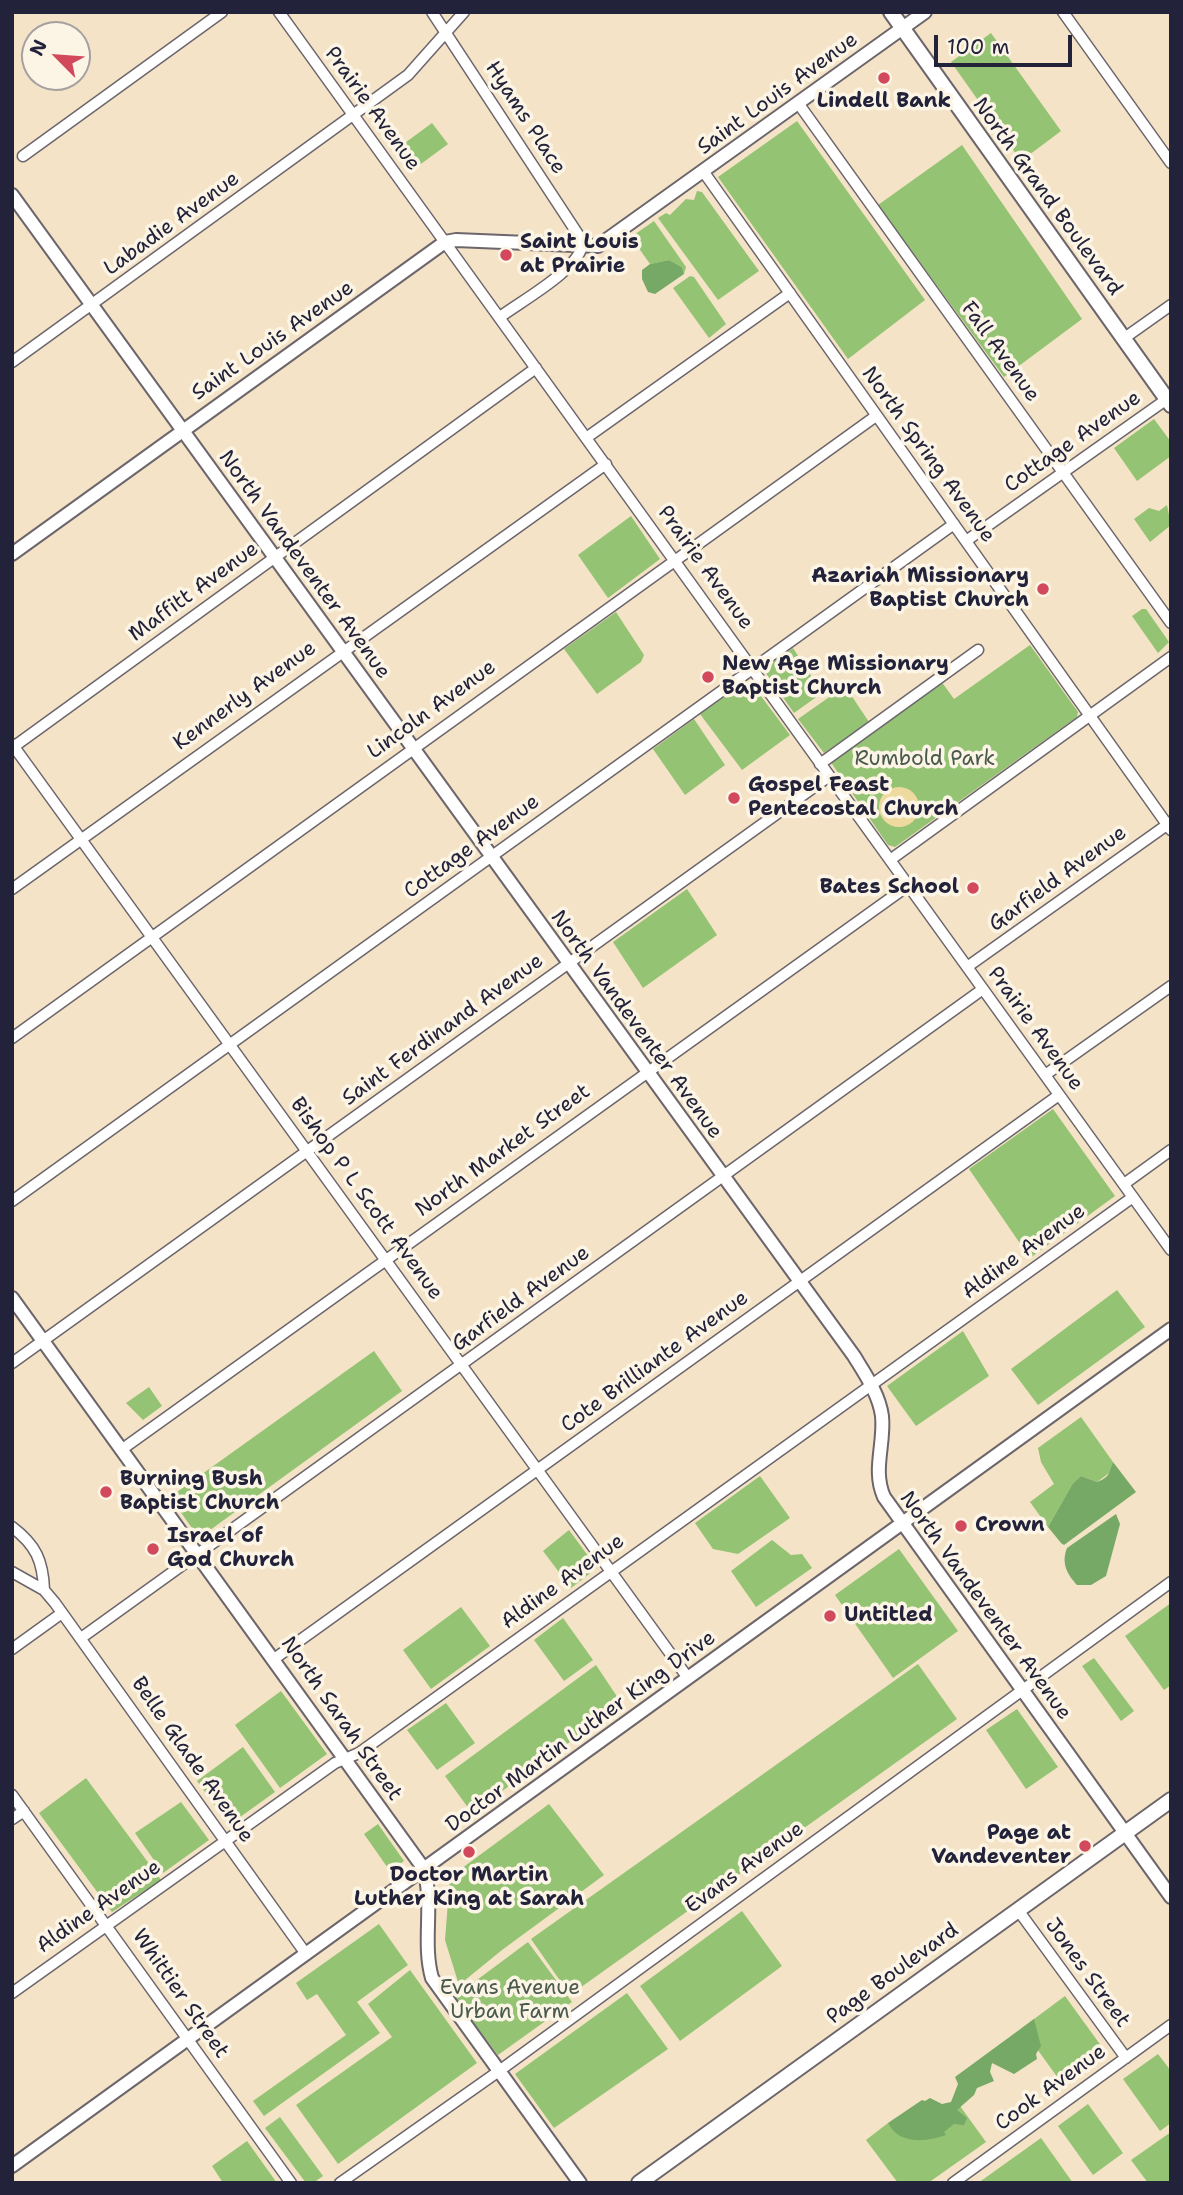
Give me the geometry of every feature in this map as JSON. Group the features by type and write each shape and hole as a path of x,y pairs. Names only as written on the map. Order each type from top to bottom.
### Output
{"main road":[{"name":"North Grand Boulevard","path":"891,12 1169,402"},
{"name":"Saint Louis Avenue","path":"12,554 445,242 456,240 583,247 602,244 925,12"},
{"name":"North Vandeventer Avenue","path":"12,195 872,1384 882,1414 877,1474 880,1488 902,1526 1171,1897"},
{"name":"North Sarah Street","path":"12,1298 346,1757 424,1869 429,1884 427,1963 432,1978 580,2183"},
{"name":"Doctor Martin Luther King Drive","path":"12,2166 902,1526 1171,1329"},
{"name":"Page Boulevard","path":"639,2183 1171,1800"}],"street":[{"path":"23,156 222,12"},
{"name":"Prairie Avenue","path":"279,12 1171,1250"},
{"name":"Hyams Place","path":"432,12 576,230 583,247"},
{"name":"Labadie Avenue","path":"12,362 408,75 464,12"},
{"path":"1063,12 1171,163"},
{"name":"Fall Avenue","path":"798,103 1171,623"},
{"name":"North Spring Avenue","path":"703,171 1169,825"},
{"name":"Saint Louis Avenue","path":"500,317 570,267 583,247"},
{"path":"586,438 790,293"},
{"path":"1123,339 1171,305"},
{"name":"Maffitt Avenue","path":"13,746 536,368"},
{"name":"Cottage Avenue","path":"967,541 1169,402"},
{"name":"Lincoln Avenue","path":"12,1038 876,416"},
{"name":"Kennerly Avenue","path":"12,890 606,464"},
{"name":"Cottage Avenue","path":"12,1201 954,524"},
{"path":"820,764 978,650"},
{"path":"891,860 1171,657"},
{"name":"Bishop P L Scott Avenue","path":"13,746 688,1678"},
{"name":"Saint Ferdinand Avenue","path":"12,1363 828,777"},
{"name":"Garfield Avenue","path":"967,967 1169,825"},
{"name":"North Market Street","path":"121,1450 909,885"},
{"path":"1045,1075 1171,986"},
{"name":"Garfield Avenue","path":"81,1638 983,989"},
{"name":"Cote Brilliante Avenue","path":"274,1659 1059,1095"},
{"path":"1124,1184 1171,1150"},
{"name":"Aldine Avenue","path":"12,1993 346,1757 359,1753 1133,1197"},
{"path":"12,1527 33,1545 40,1556 44,1590"},
{"name":"Belle Glade Avenue","path":"12,1572 44,1590 62,1613 306,1954"},
{"name":"Evans Avenue","path":"340,2183 499,2071 1171,1582"},
{"path":"12,1649 62,1613"},
{"name":"Whittier Street","path":"12,1795 291,2183"},
{"path":"12,1819 24,1811"},
{"name":"Jones Street","path":"1018,1910 1126,2057"},
{"name":"Cook Avenue","path":"953,2183 1171,2025"}],"green space":[{"path":"991,33 1061,131 1021,161 951,62"},
{"path":"797,121 925,300 848,359 718,177"},
{"path":"432,123 448,144 410,172 394,151"},
{"path":"962,145 1082,319 1004,377 878,205"},
{"path":"697,191 702,192 759,271 718,300 658,218 666,213 670,215 686,199 694,200"},
{"path":"654,221 686,267 684,274 682,267 669,260 650,264 631,237"},
{"path":"669,260 682,267 684,274 655,294 648,292 642,279 642,270 650,264"},
{"path":"690,276 694,277 726,324 709,338 673,288"},
{"path":"1154,419 1171,442 1171,456 1137,481 1114,448"},
{"path":"1167,505 1171,525 1150,542 1134,519 1149,508 1159,511"},
{"path":"631,516 660,559 608,598 578,555"},
{"path":"1146,609 1169,642 1158,653 1132,616"},
{"path":"616,612 644,655 641,662 597,694 564,649"},
{"name":"Rumbold Park","path":"1030,645 1078,712 1077,717 895,847 888,845 830,761 941,681 954,699"},
{"path":"793,648 822,693 794,713 765,672 766,667"},
{"path":"746,682 752,684 790,735 742,770 700,714"},
{"path":"845,686 869,722 824,753 798,719"},
{"path":"694,719 725,765 685,795 653,749"},
{"path":"687,889 717,935 643,988 613,942"},
{"path":"1053,1109 1115,1196 1030,1258 969,1169"},
{"path":"1117,1290 1145,1327 1038,1405 1011,1369"},
{"path":"963,1331 989,1376 916,1426 887,1386"},
{"path":"374,1351 402,1391 199,1538 170,1497"},
{"path":"149,1387 162,1406 143,1420 126,1403"},
{"path":"1081,1417 1113,1462 1112,1471 1097,1482 1081,1476 1073,1483 1048,1527 1030,1502 1054,1484 1041,1462 1038,1448"},
{"path":"1113,1462 1136,1492 1064,1545 1048,1527 1073,1483 1081,1476 1097,1482 1101,1480 1108,1474"},
{"path":"760,1476 790,1518 738,1554 713,1549 695,1523"},
{"path":"1116,1514 1120,1524 1106,1576 1091,1585 1077,1585 1066,1568 1067,1548"},
{"path":"569,1530 597,1568 571,1588 543,1551"},
{"path":"772,1540 791,1555 802,1554 812,1568 756,1607 731,1571"},
{"path":"899,1549 958,1631 893,1678 835,1595"},
{"path":"1171,1603 1171,1685 1164,1690 1125,1636"},
{"path":"461,1607 490,1646 431,1689 403,1650"},
{"path":"563,1618 593,1660 564,1681 534,1640"},
{"path":"1094,1658 1134,1711 1121,1721 1082,1666"},
{"path":"918,1664 957,1719 570,1995 531,1939"},
{"path":"596,1665 622,1704 472,1813 445,1776"},
{"path":"281,1691 327,1754 280,1788 235,1725"},
{"path":"446,1703 475,1743 437,1770 407,1730"},
{"path":"1017,1709 1058,1767 1026,1789 986,1730"},
{"path":"243,1747 275,1792 229,1825 197,1781"},
{"path":"86,1778 161,1880 112,1912 39,1813"},
{"path":"181,1802 209,1840 163,1873 135,1833"},
{"path":"549,1804 604,1875 459,1985 445,1940 450,1877"},
{"path":"378,1824 404,1861 390,1871 364,1834"},
{"path":"742,1911 782,1966 680,2041 640,1986"},
{"path":"379,1924 408,1965 357,2002 380,2033 264,2116 253,2101 346,2035 317,1994 307,2000 296,1983"},
{"name":"Evans Avenue Urban Farm","path":"528,1942 572,2002 498,2055 454,1997"},
{"path":"410,1970 477,2063 338,2164 296,2105 392,2037 368,2004"},
{"path":"627,1993 668,2049 554,2128 515,2074"},
{"path":"1065,1996 1107,2054 1063,2085 1022,2028"},
{"path":"1034,2019 1041,2046 1036,2054 1037,2059 1014,2074 992,2063 990,2072 994,2081 977,2088 974,2095 957,2110 967,2118 964,2125 954,2124 944,2132 946,2135 922,2140 906,2138 893,2130 888,2123 922,2100 930,2098 942,2104 951,2102 958,2084 955,2077"},
{"path":"1158,2054 1171,2071 1171,2123 1160,2131 1123,2079"},
{"path":"1088,2104 1123,2153 1093,2175 1058,2126"},
{"path":"960,2106 986,2142 928,2183 898,2183 866,2140 888,2123"},
{"path":"280,2117 323,2176 313,2183 306,2183 265,2128"},
{"path":"1171,2132 1171,2183 1148,2183 1131,2160"},
{"path":"1041,2138 1073,2183 978,2183"},
{"path":"247,2141 277,2183 223,2183 212,2166"}],"sand":[{"path":"899,787 907,788 913,793 918,799 918,815 913,821 907,826 899,827 891,826 885,821 880,815 879,807 880,799 885,793 891,788"}],"place":[{"name":"Lindell Bank","path":"884,78"},
{"name":"Saint Louis at Prairie","path":"506,255"},
{"name":"Azariah Missionary Baptist Church","path":"1043,589"},
{"name":"New Age Missionary Baptist Church","path":"708,677"},
{"name":"Gospel Feast Pentecostal Church","path":"734,798"},
{"name":"Bates School","path":"973,888"},
{"name":"Burning Bush Baptist Church","path":"106,1492"},
{"name":"Crown","path":"961,1526"},
{"name":"Israel of God Church","path":"153,1549"},
{"name":"Untitled","path":"830,1616"},
{"name":"Page at Vandeventer","path":"1085,1846"},
{"name":"Doctor Martin Luther King at Sarah","path":"469,1852"}]}
